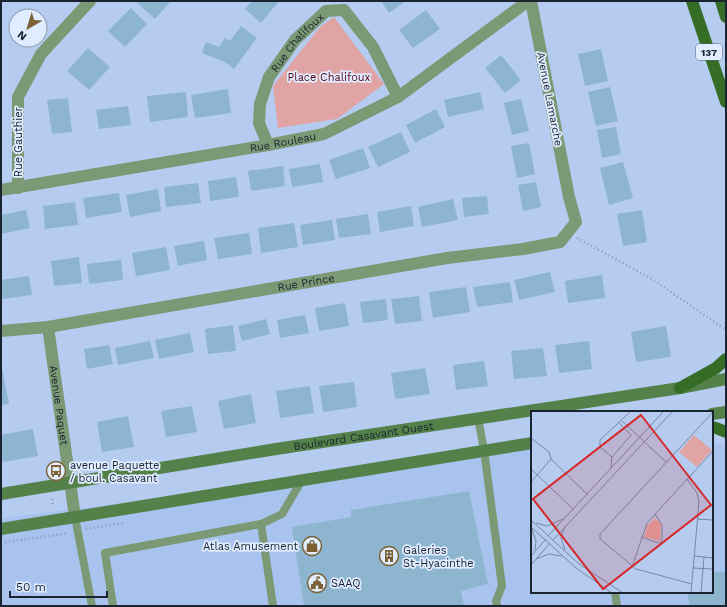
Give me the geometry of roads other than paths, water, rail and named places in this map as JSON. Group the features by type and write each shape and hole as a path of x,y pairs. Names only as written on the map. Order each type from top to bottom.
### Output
{"main road":[{"name":"137","path":"692,1 726,102"},
{"path":"721,1 726,17"},
{"path":"680,388 716,368 726,359"},
{"path":"713,427 726,432"}],"street":[{"name":"Rue Gauthier","path":"18,188 18,97 41,54 90,1"},
{"name":"Rue Rouleau","path":"1,190 268,145 324,134 398,97 530,1"},
{"name":"Avenue Lamarche","path":"530,1 569,197 576,222 568,232"},
{"name":"Rue Chalifoux","path":"268,145 259,123 260,104 269,77 295,40 326,10 344,10 374,47 398,97"},
{"name":"Rue Prince","path":"1,331 48,327 447,258 523,249 560,242 568,232"},
{"name":"Avenue Paquet","path":"48,327 74,517"},
{"name":"Boulevard Casavant Ouest","path":"1,494 276,449 680,388 726,379"},
{"path":"713,414 726,412"},
{"path":"1,529 531,443"}],"lane":[{"path":"478,418 484,450 502,586 496,601 496,606"},
{"path":"113,606 105,553 261,524 282,514 302,480"},
{"path":"74,517 92,606"},
{"path":"261,524 273,606"},
{"path":"615,593 617,606"}],"place":[{"name":"avenue Paquette / boul. Casavant","path":"56,471"},
{"name":"Atlas Amusement","path":"312,546"},
{"name":"Galeries St-Hyacinthe","path":"389,556"},
{"name":"SAAQ","path":"317,583"}],"park label":[{"name":"Place Chalifoux","path":"329,77"}]}
